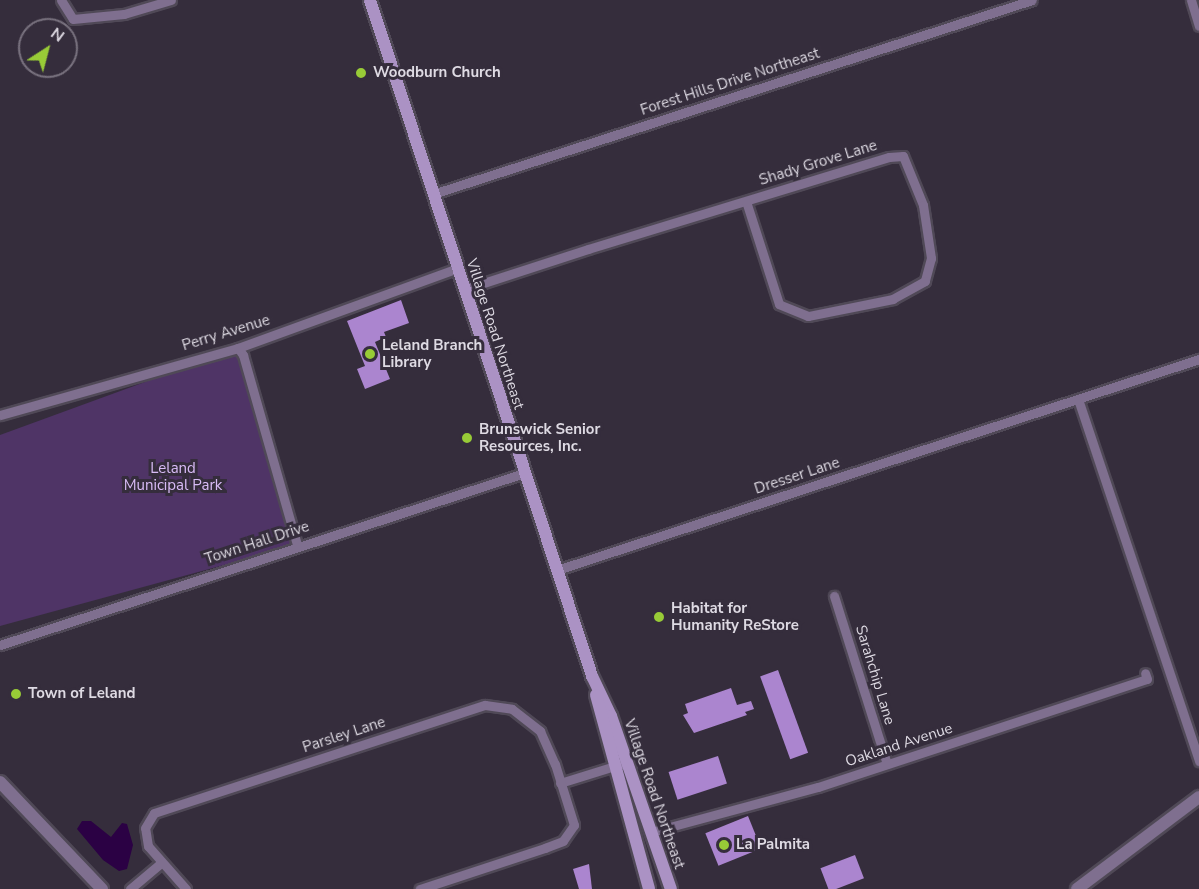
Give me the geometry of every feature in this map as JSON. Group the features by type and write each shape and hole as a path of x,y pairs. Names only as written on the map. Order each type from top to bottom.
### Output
{"main road":[{"name":"Village Road Northeast","path":"370,0 436,193 524,473 592,676 627,762 671,889"},
{"name":"Village Road Northeast","path":"592,676 613,767 650,889"}],"street":[{"path":"61,0 74,19 124,14 171,0"},
{"name":"Forest Hills Drive Northeast","path":"436,193 1032,0"},
{"path":"1191,0 1199,26"},
{"name":"Shady Grove Lane","path":"465,289 746,201 889,157 903,156 923,205 931,258 925,281 893,299 808,316 779,304 746,201"},
{"name":"Perry Avenue","path":"0,415 238,348 458,268"},
{"path":"238,348 243,355 297,545"},
{"name":"Dresser Lane","path":"557,570 1199,359"},
{"path":"1078,399 1199,761"},
{"name":"Town Hall Drive","path":"0,645 297,545 524,473"},
{"name":"Sarahchip Lane","path":"834,596 887,764"},
{"name":"Oakland Avenue","path":"651,832 887,764 1147,679 1145,673"},
{"name":"Parsley Lane","path":"186,889 148,846 145,828 154,813 484,705 512,709 540,731 574,825 563,841 420,889"},
{"path":"560,783 627,762"},
{"path":"0,782 102,889"},
{"path":"1077,889 1199,797"},
{"path":"130,889 161,863"}],"green space":[{"name":"Leland Municipal Park","path":"238,348 297,545 0,626 0,435"}],"shaded area":[{"path":"82,821 91,821 111,837 122,823 127,824 133,845 127,869 119,871 103,860 77,829"}],"building":[{"name":"Leland Branch Library","path":"401,300 409,323 384,332 386,337 375,342 390,379 365,389 357,369 365,366 347,321"},
{"path":"778,670 808,753 790,759 760,676"},
{"path":"731,688 737,705 751,701 754,709 745,712 747,715 694,733 683,715 688,713 685,704"},
{"path":"718,756 727,784 678,800 669,772"},
{"path":"748,816 761,848 718,866 705,833"},
{"path":"855,855 864,878 836,889 828,889 820,868"},
{"path":"589,864 592,889 579,889 573,869"}],"place":[{"name":"Woodburn Church","path":"361,73"},
{"name":"Leland Branch Library","path":"370,354"},
{"name":"Brunswick Senior Resources, Inc.","path":"467,438"},
{"name":"Habitat for Humanity ReStore","path":"659,617"},
{"name":"Town of Leland","path":"16,694"},
{"name":"La Palmita","path":"724,845"}]}
